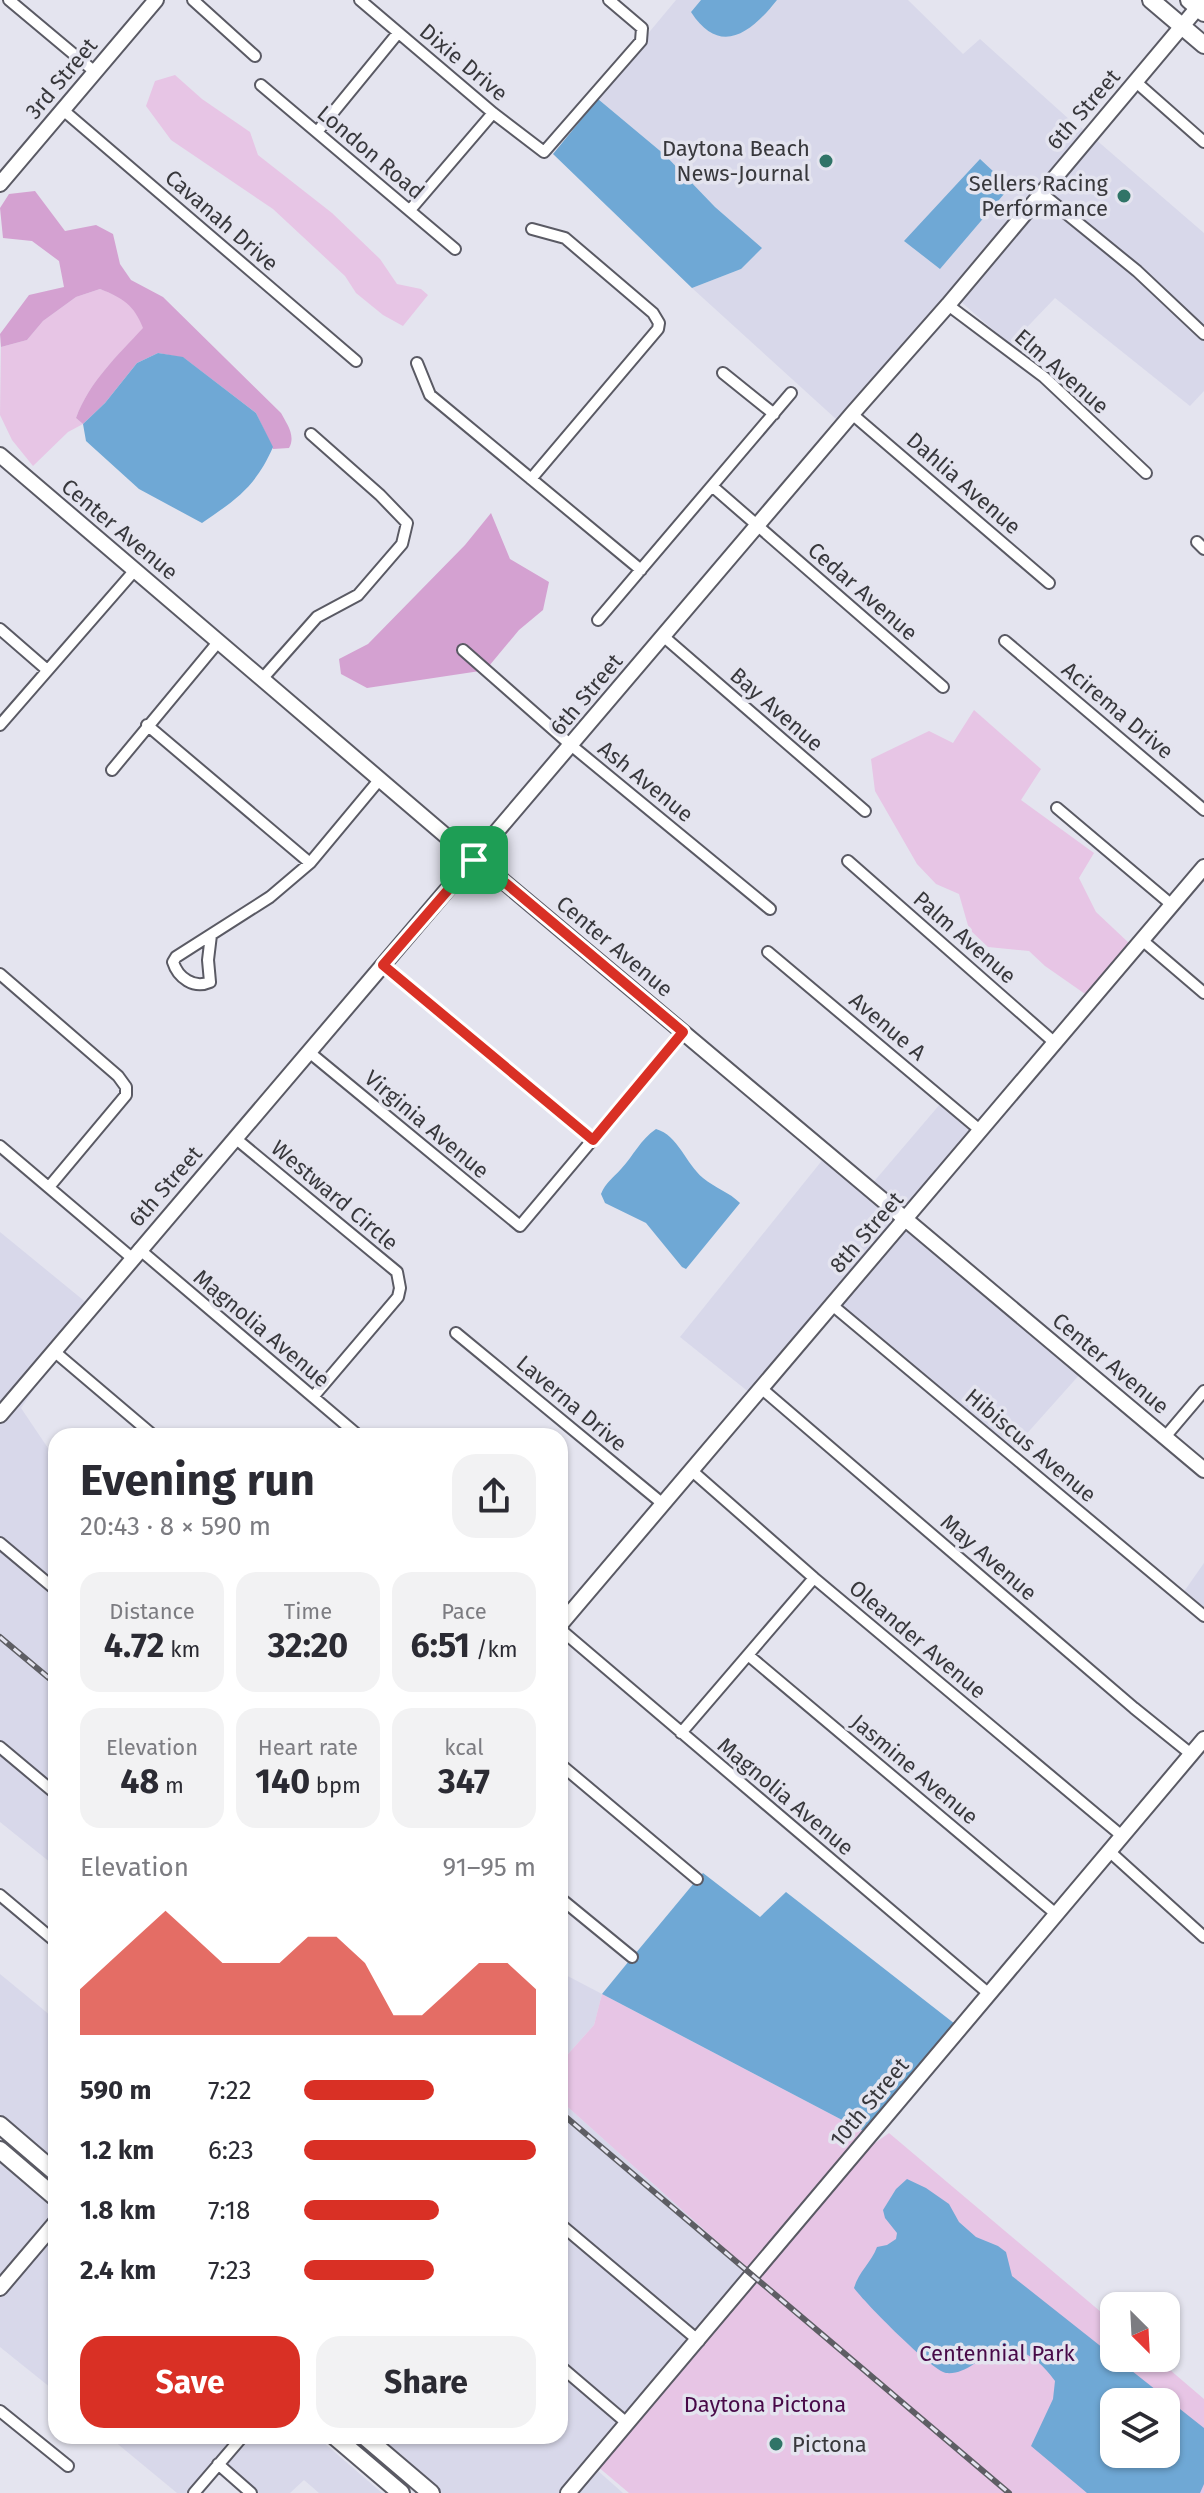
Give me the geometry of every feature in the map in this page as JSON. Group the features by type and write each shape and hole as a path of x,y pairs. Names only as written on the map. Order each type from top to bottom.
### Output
{"main road":[{"path":"1151,0 1204,45"},
{"path":"0,2125 48,2166"},
{"path":"0,2150 48,2191"},
{"path":"343,2444 401,2493"},
{"path":"373,2444 431,2493"}],"street":[{"path":"9,0 95,72"},
{"name":"3rd Street","path":"0,184 156,0"},
{"path":"193,0 255,56"},
{"name":"Dixie Drive","path":"360,0 493,113 544,152 641,41 642,28 609,0"},
{"name":"6th Street","path":"0,1413 948,305 1199,5"},
{"path":"317,132 398,33"},
{"path":"1136,82 1204,142"},
{"name":"London Road","path":"261,85 455,249"},
{"name":"Cavanah Drive","path":"63,110 356,361"},
{"path":"410,210 493,113"},
{"path":"1040,192 1137,271 1204,334"},
{"path":"531,479 658,329 659,323 653,313 565,238 532,229"},
{"name":"Elm Avenue","path":"948,305 1044,377 1146,473"},
{"path":"417,363 430,395 641,570"},
{"path":"723,373 774,414"},
{"path":"598,620 791,393"},
{"name":"Dahlia Avenue","path":"852,414 1049,583"},
{"path":"263,678 317,617 358,595 402,544 407,523 311,434"},
{"name":"Center Avenue","path":"0,455 474,860 484,865 1204,1470"},
{"name":"Cedar Avenue","path":"712,486 943,687"},
{"path":"0,725 135,570"},
{"path":"0,629 46,669"},
{"name":"Bay Avenue","path":"663,636 865,811"},
{"path":"112,770 219,641"},
{"name":"Acirema Drive","path":"1005,641 1204,810"},
{"name":"Ash Avenue","path":"463,650 572,746 770,909"},
{"path":"147,725 310,863"},
{"path":"211,935 208,960 210,982 197,985 176,970 173,962 176,957 270,897 310,863 380,779"},
{"path":"1057,808 1172,905"},
{"name":"Palm Avenue","path":"848,861 1055,1043"},
{"name":"8th Street","path":"568,1612 1204,867"},
{"path":"1142,940 1204,993"},
{"name":"Avenue A","path":"768,952 981,1131"},
{"path":"383,965 593,1140 683,1032"},
{"path":"0,974 118,1076 126,1087 126,1095 49,1187"},
{"name":"Virginia Avenue","path":"309,1052 520,1226 593,1140"},
{"name":"Westward Circle","path":"235,1138 397,1272 398,1297 313,1397"},
{"name":"Magnolia Avenue","path":"0,1146 350,1428"},
{"name":"Hibiscus Avenue","path":"832,1305 1204,1616"},
{"name":"Laverna Drive","path":"456,1333 663,1504"},
{"path":"55,1352 145,1428"},
{"name":"May Avenue","path":"761,1388 1191,1754"},
{"path":"1165,1437 1204,1391"},
{"name":"Oleander Avenue","path":"691,1470 814,1578 1122,1836"},
{"path":"0,1543 48,1583"},
{"path":"681,1733 814,1578"},
{"name":"Magnolia Avenue","path":"568,1625 681,1733 988,1993"},
{"name":"Jasmine Avenue","path":"748,1655 1056,1914"},
{"name":"10th Street","path":"568,2493 1204,1739"},
{"path":"0,1747 48,1787"},
{"path":"568,1771 697,1879"},
{"path":"1109,1851 1204,1937"},
{"path":"0,1895 48,1935"},
{"path":"568,1905 632,1957"},
{"path":"0,2288 48,2231"},
{"path":"568,2231 699,2341"},
{"path":"568,2373 628,2424"},
{"path":"0,2411 68,2466"},
{"path":"194,2493 236,2444"},
{"path":"218,2464 251,2493"}],"shaded area":[{"path":"676,0 701,0 691,12 771,8 777,0 908,0 963,54 980,39 1086,131 947,298 836,419 692,288 741,269 761,248 715,207 665,155 598,99 645,45 646,36"},
{"path":"1094,138 1204,233 1204,327 1140,267 1048,192"},
{"path":"35,191 65,231 96,225 113,234 120,264 131,280 163,297 281,413 291,435 289,448 273,449 256,413 184,358 158,353 137,363 105,403 83,424 76,418 88,393 143,328 127,303 100,289 76,297 43,321 27,340 1,347 0,334 29,295 64,287 59,261 32,241 3,238 0,208 9,194"},
{"path":"1041,199 1134,274 1204,340 1204,391 1190,406 1055,298 1010,345 959,300"},
{"path":"491,513 510,559 549,582 543,610 519,630 489,666 462,643 457,651 480,671 367,688 341,674 339,659 368,644 465,545"},
{"path":"941,1103 974,1131 904,1213 871,1185"},
{"path":"824,1158 898,1221 750,1393 680,1337"},
{"path":"906,1227 1081,1373 1013,1449 840,1304"},
{"path":"0,1232 88,1304 2,1405 0,1402"},
{"path":"52,1363 21,1408 48,1448 48,1577 0,1536 0,1423"},
{"path":"0,1549 48,1590 48,1781 0,1740"},
{"path":"1204,1563 1204,1610 1183,1593"},
{"path":"0,1753 48,1794 48,1861 0,1822"},
{"path":"0,1974 48,2013 48,2155 0,2114"},
{"path":"568,1976 602,1994 594,2025 568,2054"},
{"path":"568,2107 750,2271 698,2333 568,2225"},
{"path":"0,2161 48,2203 48,2223 0,2279"},
{"path":"568,2238 691,2341 627,2417 568,2367"},
{"path":"48,2239 48,2386 0,2347 0,2296"},
{"path":"568,2380 621,2424 561,2493 441,2493 384,2444 568,2444"},
{"path":"118,2444 229,2444 187,2493 177,2493"},
{"path":"243,2444 325,2444 382,2493 319,2493 304,2480 290,2493 259,2493 227,2463"},
{"path":"597,2470 623,2493 575,2493"}],"green space":[{"path":"175,75 202,99 250,132 258,155 332,213 380,259 397,284 421,289 428,295 403,326 383,315 356,293 345,276 273,209 171,140 146,106 155,81"},
{"path":"100,289 127,303 144,328 88,393 76,418 83,424 68,432 33,466 12,440 0,415 1,347 27,340 43,321 76,297"},
{"path":"974,710 1041,769 1021,800 1094,853 1079,878 1096,912 1130,944 1088,996 1029,951 988,947 969,929 959,894 936,884 917,864 875,791 871,759 929,731 953,743"},
{"path":"602,1994 865,2132 750,2271 568,2107 568,2054 594,2025"},
{"name":"Centennial Park","path":"889,2133 1100,2311 1100,2372 1172,2372 1204,2399 1204,2493 1009,2493 758,2280 868,2148"},
{"name":"Daytona Pictona","path":"755,2280 1006,2493 629,2493 597,2466"}],"water":[{"path":"701,0 777,0 746,30 724,37 702,26 691,12"},
{"path":"598,99 665,155 715,207 762,248 741,269 692,288 553,154"},
{"path":"980,159 1010,187 940,269 904,241"},
{"path":"158,353 183,357 256,413 273,447 260,472 244,491 202,523 139,489 86,441 83,424 105,403 137,363"},
{"path":"656,1129 676,1143 703,1178 740,1203 686,1269 646,1223 605,1203 601,1194 607,1183"},
{"path":"703,1873 760,1917 786,1892 955,2024 865,2132 602,1994 629,1961 633,1964 638,1956 635,1954 694,1883 699,1886 704,1878"},
{"path":"907,2179 926,2188 949,2204 959,2222 976,2237 1006,2252 1012,2276 1100,2346 1100,2372 1133,2372 1153,2388 1100,2388 1100,2468 1180,2468 1180,2409 1204,2428 1204,2484 1200,2493 1087,2493 1031,2446 1053,2399 1055,2381 1037,2361 1023,2352 996,2348 966,2369 946,2373 913,2349 854,2288 877,2247 896,2239 897,2233 885,2218 883,2210 896,2189"}],"railway":[{"path":"0,1637 48,1677"},
{"path":"568,2119 1009,2493"}],"place":[{"name":"Daytona Beach News-Journal","path":"826,161"},
{"name":"Sellers Racing Performance","path":"1124,196"},
{"name":"Pictona","path":"776,2444"}],"route":[{"path":"474,860 484,865 683,1032 593,1140 383,965 474,860"}]}
